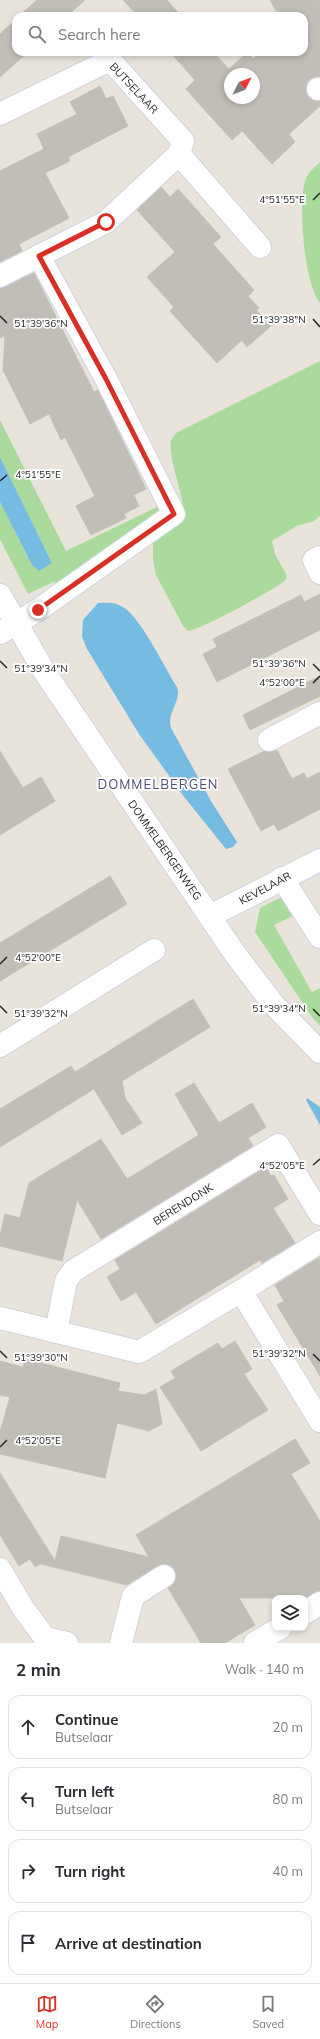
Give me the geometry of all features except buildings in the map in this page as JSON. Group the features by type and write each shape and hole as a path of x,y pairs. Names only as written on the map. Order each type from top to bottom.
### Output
{"street":[{"name":"BUTSELAAR","path":"0,114 110,60 183,141 179,154"},
{"path":"0,276 106,222 179,154 260,247"},
{"path":"8,628 38,610 174,514 106,379 39,256"},
{"path":"320,557 314,560 320,573"},
{"name":"DOMMELBERGENWEG","path":"0,595 8,628 44,671 235,954 274,1005 320,1052"},
{"path":"269,740 320,713"},
{"name":"KEVELAAR","path":"210,916 320,860"},
{"path":"282,878 320,937"},
{"path":"0,1046 154,950"},
{"name":"BERENDONK","path":"56,1332 66,1281 73,1271 278,1145 320,1214"},
{"path":"0,1318 139,1352 320,1242"},
{"path":"241,1291 320,1421"},
{"path":"0,1570 23,1608 45,1638 67,1643"},
{"path":"122,1643 133,1596 164,1576"},
{"path":"308,1611 320,1604"},
{"path":"255,1643 275,1631"}],"green space":[{"path":"320,162 320,303 314,293 306,262 302,225 302,208 303,192 307,175"},
{"path":"320,361 320,516 314,521 297,526 272,541 275,554 286,574 286,580 235,610 206,625 188,631 183,626 156,575 153,561 153,535 182,510 183,505 171,454 171,440 176,433"},
{"path":"0,420 66,551 161,505 167,514 59,583 53,582 28,594 0,539 0,502 32,565 52,563 0,457"},
{"path":"286,895 295,915 274,925 312,992 320,988 320,1026 312,1017 255,932 260,908"}],"water":[{"path":"0,457 52,563 39,571 32,565 0,502"},
{"path":"98,603 111,603 119,605 135,618 177,687 178,692 170,723 171,728 211,801 237,842 233,847 226,849 185,798 139,734 87,649 82,637 83,620"},
{"path":"307,1098 320,1107 320,1125 306,1100"}],"district":[{"name":"DOMMELBERGEN","path":"158,784"}],"route":[{"path":"38,610 174,514 144,458 106,379 39,256 106,222"}]}
